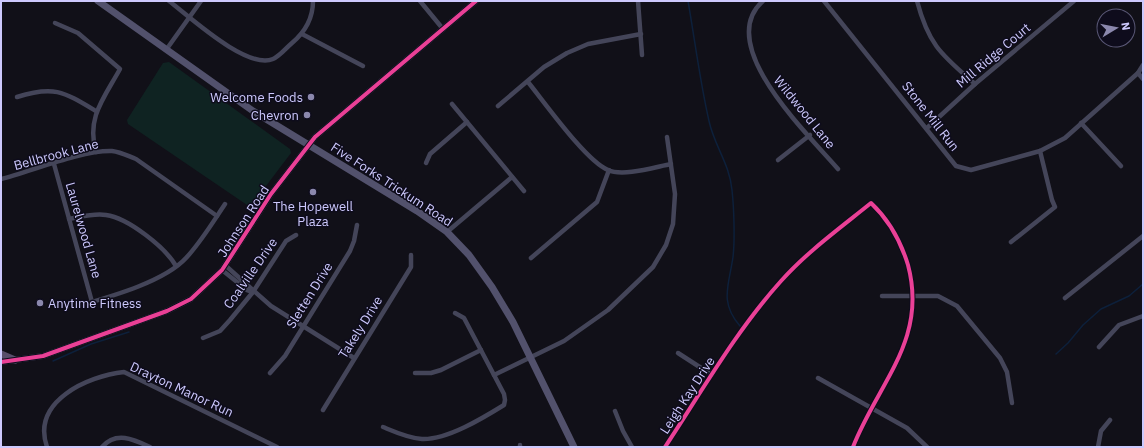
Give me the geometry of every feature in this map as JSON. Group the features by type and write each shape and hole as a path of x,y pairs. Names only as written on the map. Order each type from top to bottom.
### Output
{"main road":[{"name":"Five Forks Trickum Road","path":"98,1 253,111 417,211 447,232 481,270 512,322 574,447"},
{"path":"1,354 15,360"}],"street":[{"path":"169,1 235,52 259,61 273,59 302,34 308,24 313,8 313,1"},
{"path":"166,50 201,1"},
{"path":"420,1 443,29"},
{"name":"Johnson Road","path":"1,362 43,356 167,311 192,299 224,268 271,194 308,145 476,1"},
{"path":"638,1 642,55"},
{"name":"Wildwood Lane","path":"763,1 755,12 749,31 754,60 772,91 838,169"},
{"name":"Stone Mill Run","path":"824,1 956,166 970,170 1040,151 1065,138 1138,73 1143,65"},
{"path":"917,1 924,25 939,50 955,68 975,84"},
{"name":"Mill Ridge Court","path":"927,128 975,84 1074,1"},
{"path":"55,23 78,33 120,69 96,111 92,134 96,152"},
{"path":"302,34 363,66"},
{"path":"498,106 544,67 567,53 588,44 641,34"},
{"path":"1138,73 1143,79"},
{"path":"528,82 593,161 609,170 624,172 672,164"},
{"path":"17,97 35,91 54,90 70,96 96,111"},
{"path":"452,104 524,191"},
{"path":"426,163 430,154 467,122"},
{"path":"1081,123 1121,166"},
{"path":"778,160 810,136"},
{"path":"494,375 564,341 608,310 654,267 666,245 673,224 675,194 667,137"},
{"name":"Bellbrook Lane","path":"1,179 96,152 113,151 131,157 216,216"},
{"path":"1011,242 1055,207 1040,151"},
{"name":"Laurelwood Lane","path":"54,164 92,302"},
{"path":"530,258 597,202 609,170"},
{"path":"447,232 512,177"},
{"name":"Leigh Kay Drive","path":"665,447 763,303 782,280 809,254 870,203 893,231 902,248 909,271 913,295 911,323 904,349 853,447"},
{"path":"78,306 154,279 176,266 185,259 225,204"},
{"path":"69,219 96,214 114,216 127,223 164,250 176,266"},
{"name":"Sletten Drive","path":"270,373 285,356 352,247 357,225"},
{"name":"Coalville Drive","path":"203,338 220,331 253,292 286,240 296,235"},
{"path":"1065,298 1143,236"},
{"name":"Takely Drive","path":"323,410 411,267 411,255"},
{"path":"224,268 247,290 253,292 303,327 354,358"},
{"path":"882,296 938,296 951,302 962,312 1000,358 1007,372 1012,403"},
{"path":"383,427 405,436 421,439 436,438 452,432 504,405 504,394 481,350 464,318 455,312"},
{"path":"1099,347 1119,325 1143,316"},
{"path":"415,373 431,373 441,370 481,350"},
{"path":"678,354 712,376"},
{"name":"Drayton Manor Run","path":"47,447 45,441 46,421 54,403 62,395 76,387 103,376 124,372 277,447"},
{"path":"818,378 907,428 927,447"},
{"path":"615,411 623,431 632,447"},
{"path":"1098,447 1101,431 1110,420"},
{"path":"102,447 108,441 122,437 129,437 150,447"}],"green space":[{"path":"169,62 290,149 291,153 250,207 128,124 127,120 163,63"}],"waterway":[{"path":"688,1 700,76 711,130 731,181 734,242 727,293 729,309 740,326"},
{"path":"1056,354 1068,343 1083,325 1101,309 1129,296 1143,284"},
{"path":"53,361 91,344 129,332"}],"cycle path":[{"path":"1,362 43,356 167,311 191,299 222,270 271,194 315,137 476,1"},
{"path":"665,447 734,341 781,281 824,240 871,203 883,216 898,239 905,256 908,265 912,292 911,316 906,339 897,360 863,424 853,447"}],"place":[{"name":"Welcome Foods","path":"311,97"},
{"name":"Chevron","path":"307,115"},
{"name":"The Hopewell Plaza","path":"313,192"},
{"name":"Anytime Fitness","path":"40,303"}]}
